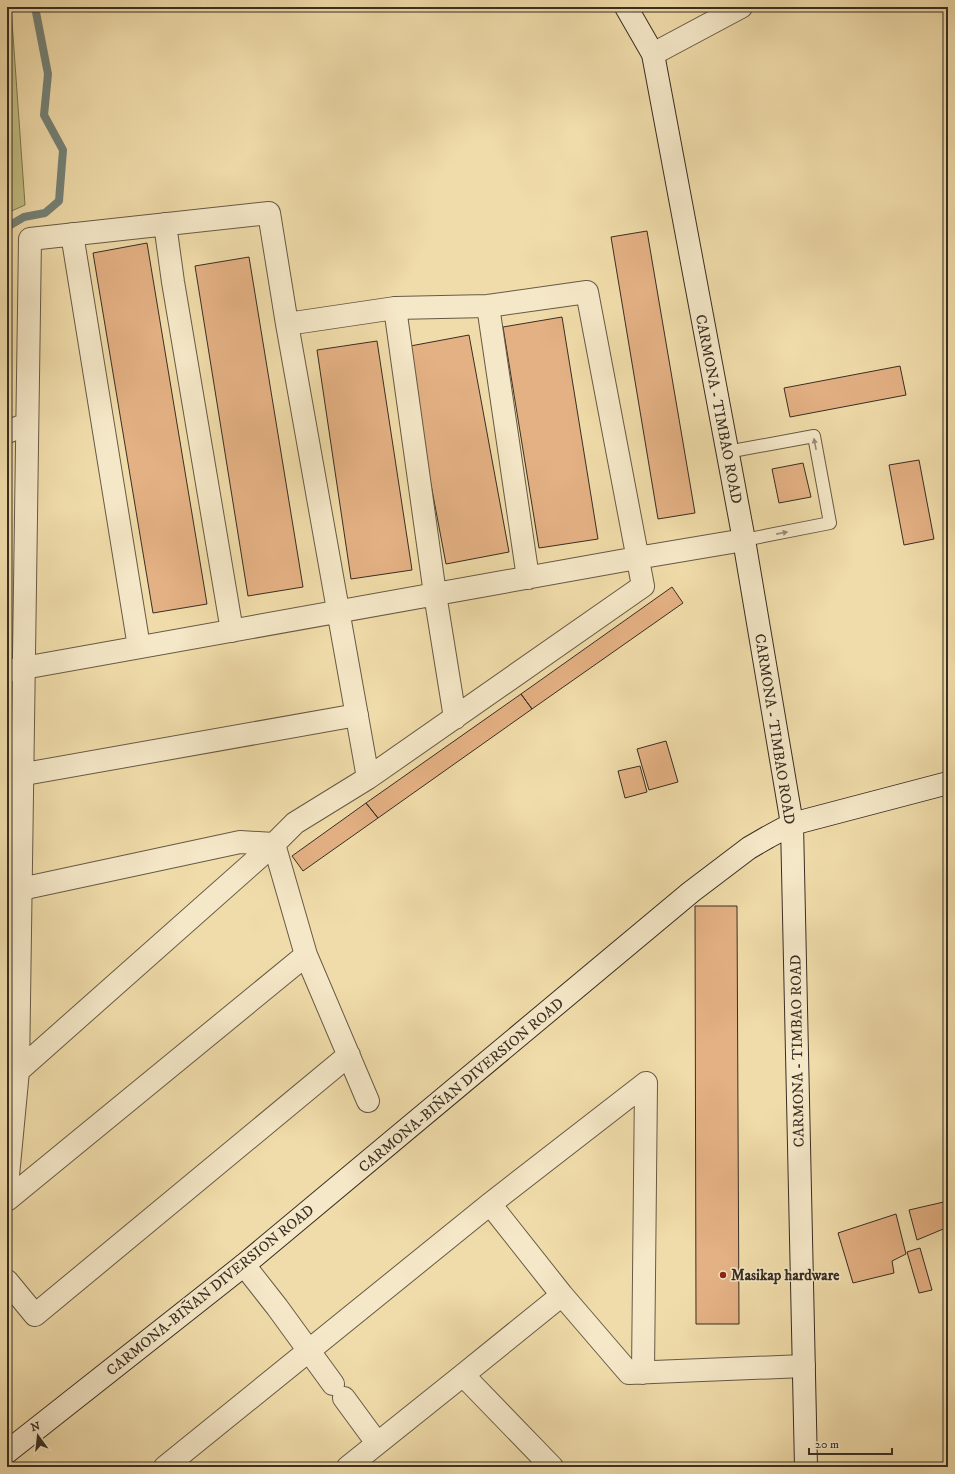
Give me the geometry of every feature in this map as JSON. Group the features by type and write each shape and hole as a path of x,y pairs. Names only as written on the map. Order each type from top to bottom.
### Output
{"street":[{"name":"CARMONA - TIMBAO ROAD","path":"626,7 653,54 744,540 792,824 806,1467"},
{"path":"653,54 741,7"},
{"path":"7,1186 18,1071 21,889 15,776 16,669 27,424 30,239 269,213 287,324 368,778"},
{"path":"165,224 173,282 232,631"},
{"path":"72,234 139,647"},
{"path":"18,1071 274,844 295,823 368,778 643,586 587,292 488,306 395,308 287,324"},
{"path":"488,306 528,578"},
{"path":"395,308 435,594 455,718"},
{"path":"7,432 27,424"},
{"path":"16,669 744,540"},
{"path":"15,776 357,714"},
{"name":"CARMONA-BIÑAN DIVERSION ROAD","path":"7,1452 244,1265 691,892 749,848 792,824 948,783"},
{"path":"21,889 240,842 274,844"},
{"path":"274,844 306,955 368,1101"},
{"path":"7,1200 306,955"},
{"path":"7,1281 36,1315 349,1055"},
{"path":"165,1467 490,1204 646,1083 642,1373"},
{"path":"490,1204 562,1295 629,1373 804,1366"},
{"path":"244,1265 278,1307 377,1443"},
{"path":"348,1467 562,1295"},
{"path":"463,1375 552,1467"}],"lane":[{"path":"727,452 814,436 830,523 744,540"}],"shaded area":[{"path":"7,7 11,7 25,205 7,213"}],"building":[{"path":"647,231 695,513 658,519 611,237"},
{"path":"147,243 207,604 153,613 93,253"},
{"path":"249,257 303,587 248,596 195,266"},
{"path":"562,317 598,539 539,548 503,327"},
{"path":"469,335 509,552 446,564 405,347"},
{"path":"377,341 412,570 351,579 317,350"},
{"path":"900,366 906,395 790,417 784,388"},
{"path":"919,460 934,539 904,545 889,465"},
{"path":"803,463 811,497 779,503 772,469"},
{"path":"672,587 683,603 532,709 521,694"},
{"path":"521,694 532,709 378,818 366,803"},
{"path":"666,741 678,782 649,790 637,749"},
{"path":"640,766 647,792 625,798 618,771"},
{"path":"366,803 378,818 303,871 292,856"},
{"path":"695,906 737,906 739,1324 696,1324"},
{"path":"948,1201 948,1227 917,1240 909,1210"},
{"path":"896,1214 906,1254 892,1261 894,1273 853,1283 838,1233"},
{"path":"920,1248 932,1290 919,1293 907,1252"}],"waterway":[{"path":"7,227 24,217 45,213 59,201 63,150 44,115 48,74 35,7"},
{"path":"7,304 7,375"}],"place":[{"name":"Masikap hardware","path":"723,1275"}]}
